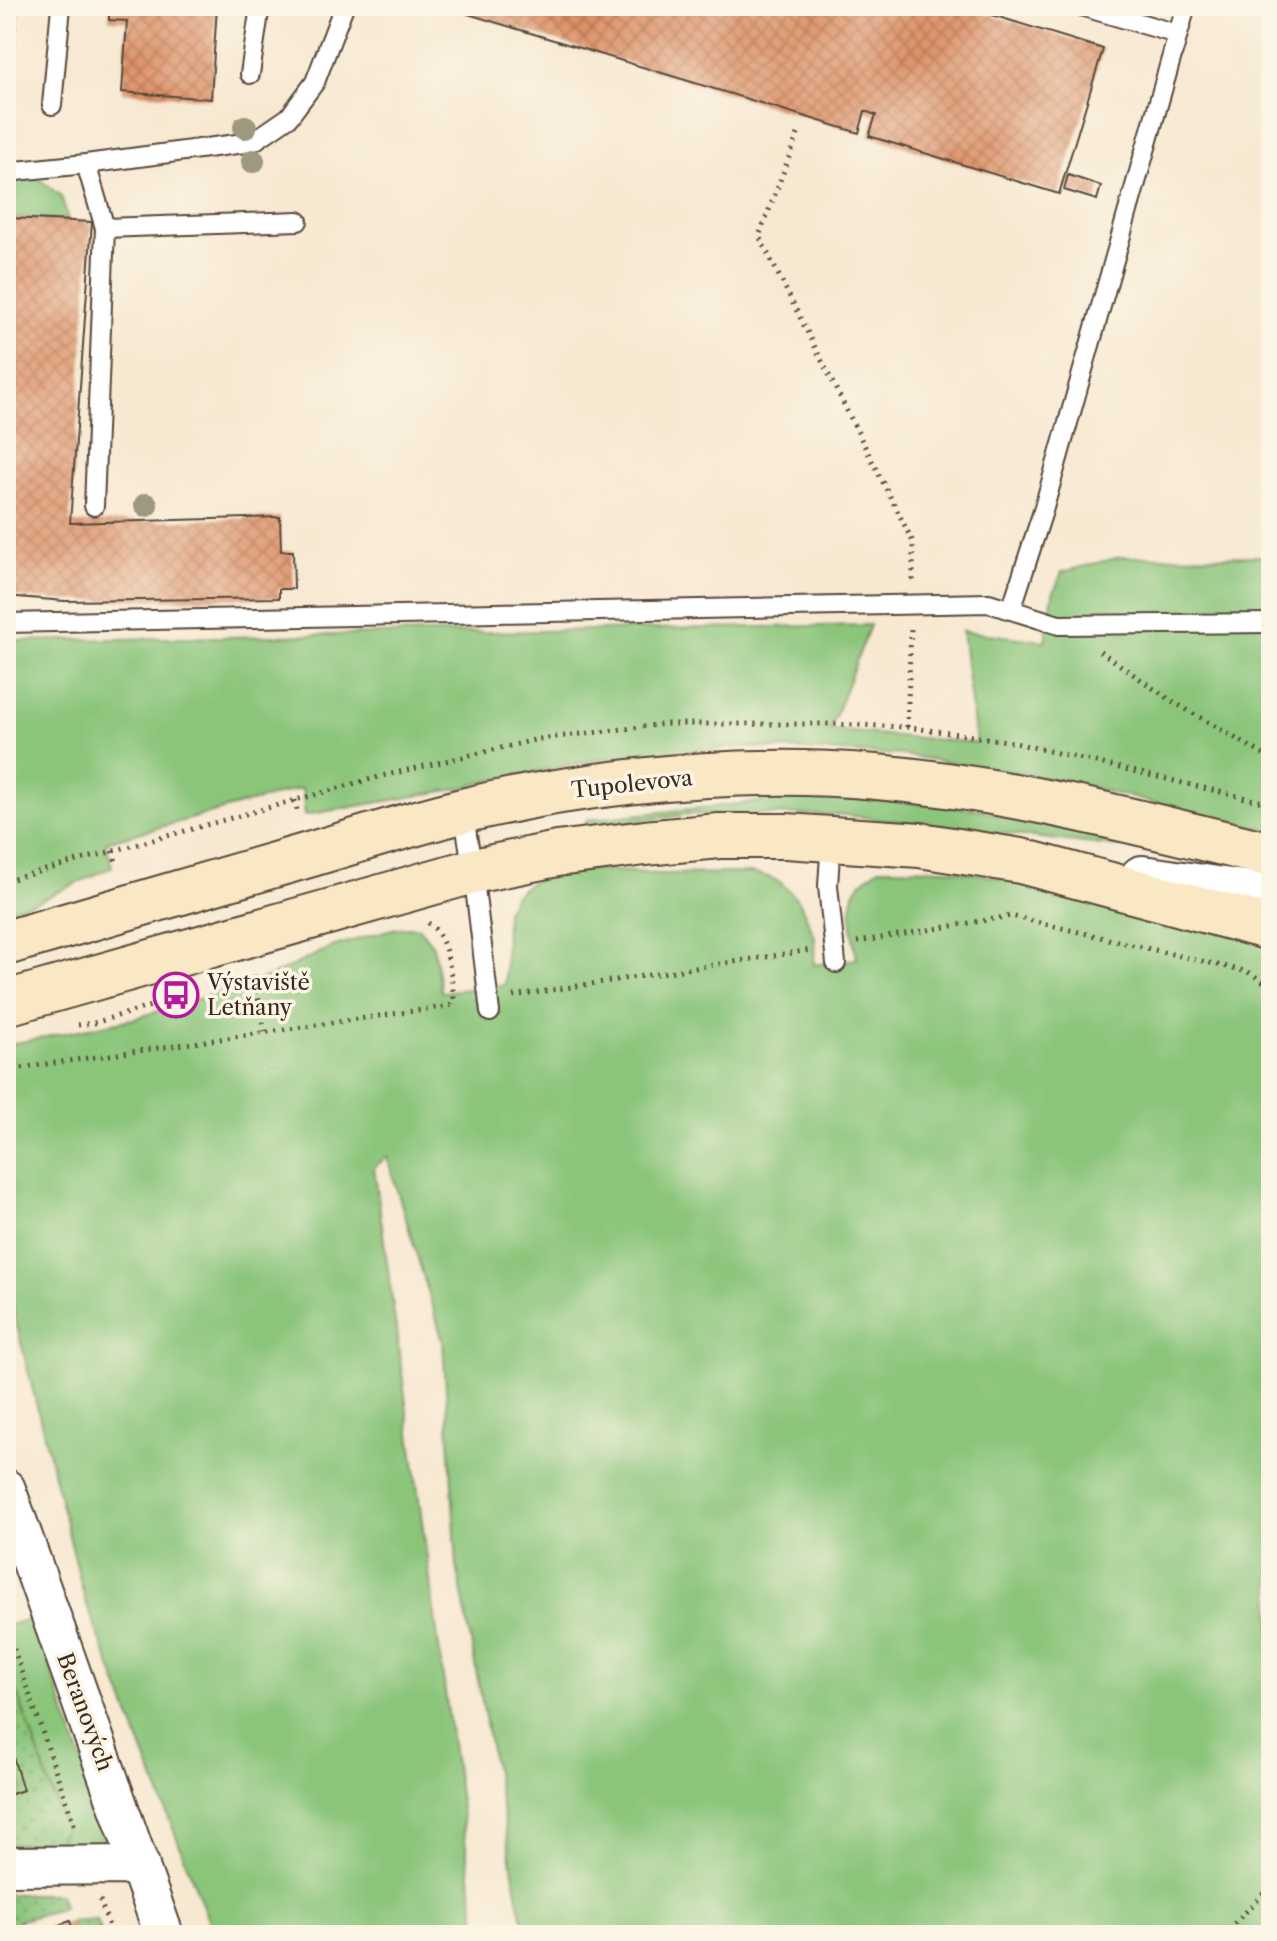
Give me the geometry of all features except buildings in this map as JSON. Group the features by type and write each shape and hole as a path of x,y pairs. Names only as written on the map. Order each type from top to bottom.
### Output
{"main road":[{"name":"Tupolevova","path":"6,943 463,811 553,793 723,775 805,773 911,780 1016,795 1267,853"},
{"path":"6,1003 473,871 557,854 719,836 786,836 920,845 1021,861 1271,928"}],"street":[{"path":"1021,861 1271,899"},
{"name":"Beranových","path":"6,1489 164,1935"},
{"path":"6,1866 140,1865"}],"lane":[{"path":"52,105 61,6"},
{"path":"250,74 260,6"},
{"path":"6,172 252,142 289,117 315,82 344,6"},
{"path":"1081,6 1177,34"},
{"path":"1011,610 1043,511 1186,6"},
{"path":"86,164 105,228 94,506"},
{"path":"105,228 298,221"},
{"path":"6,623 989,603 1059,625 1271,623"},
{"path":"463,811 490,1012"},
{"path":"831,839 828,886 836,963"}],"path":[{"path":"798,134 759,236 913,542 907,727"},
{"path":"1084,624 1098,649 1170,700 1271,759"},
{"path":"6,881 378,777"},
{"path":"295,800 298,815"},
{"path":"112,851 117,864"},
{"path":"855,943 1011,916 1248,972 1271,986"},
{"path":"426,922 435,928 445,948 455,1005"},
{"path":"509,997 816,949"},
{"path":"254,975 265,1033"},
{"path":"6,1070 468,1003"},
{"path":"6,1626 112,1935"},
{"path":"1223,1935 1271,1886"}],"green space":[{"path":"38,178 61,196 68,220 10,218 6,236 6,180"},
{"path":"1271,556 1271,831 1059,780 903,755 741,747 602,759 462,788 305,815 302,788 106,842 112,867 38,901 6,910 6,641 870,625 830,730 976,743 962,631 1045,641 1053,594 1062,572 1120,557"},
{"path":"805,797 977,809 1120,842 1119,847 845,815 690,814 586,828 586,820"},
{"path":"879,868 949,869 1023,882 1271,945 1271,1935 525,1935 457,1566 443,1341 387,1157 374,1167 478,1935 214,1935 85,1600 6,1282 6,1045 133,1019 269,977 332,947 408,927 419,928 433,946 441,992 505,985 506,911 515,895 532,881 591,869 659,874 752,873 768,877 780,882 799,901 815,937 814,965 857,959 852,901 858,886"},
{"path":"33,1618 104,1826 102,1844 96,1854 6,1856 6,1844 56,1844 65,1829 6,1662 6,1626"},
{"path":"6,1662 65,1829 56,1844 6,1844 6,1796 23,1790 6,1736"},
{"path":"6,1894 60,1894 63,1908 18,1921 22,1935 6,1935"},
{"path":"96,1919 102,1935 75,1935 71,1921"}],"place":[{"name":"Výstaviště Letňany","path":"176,995"}]}
